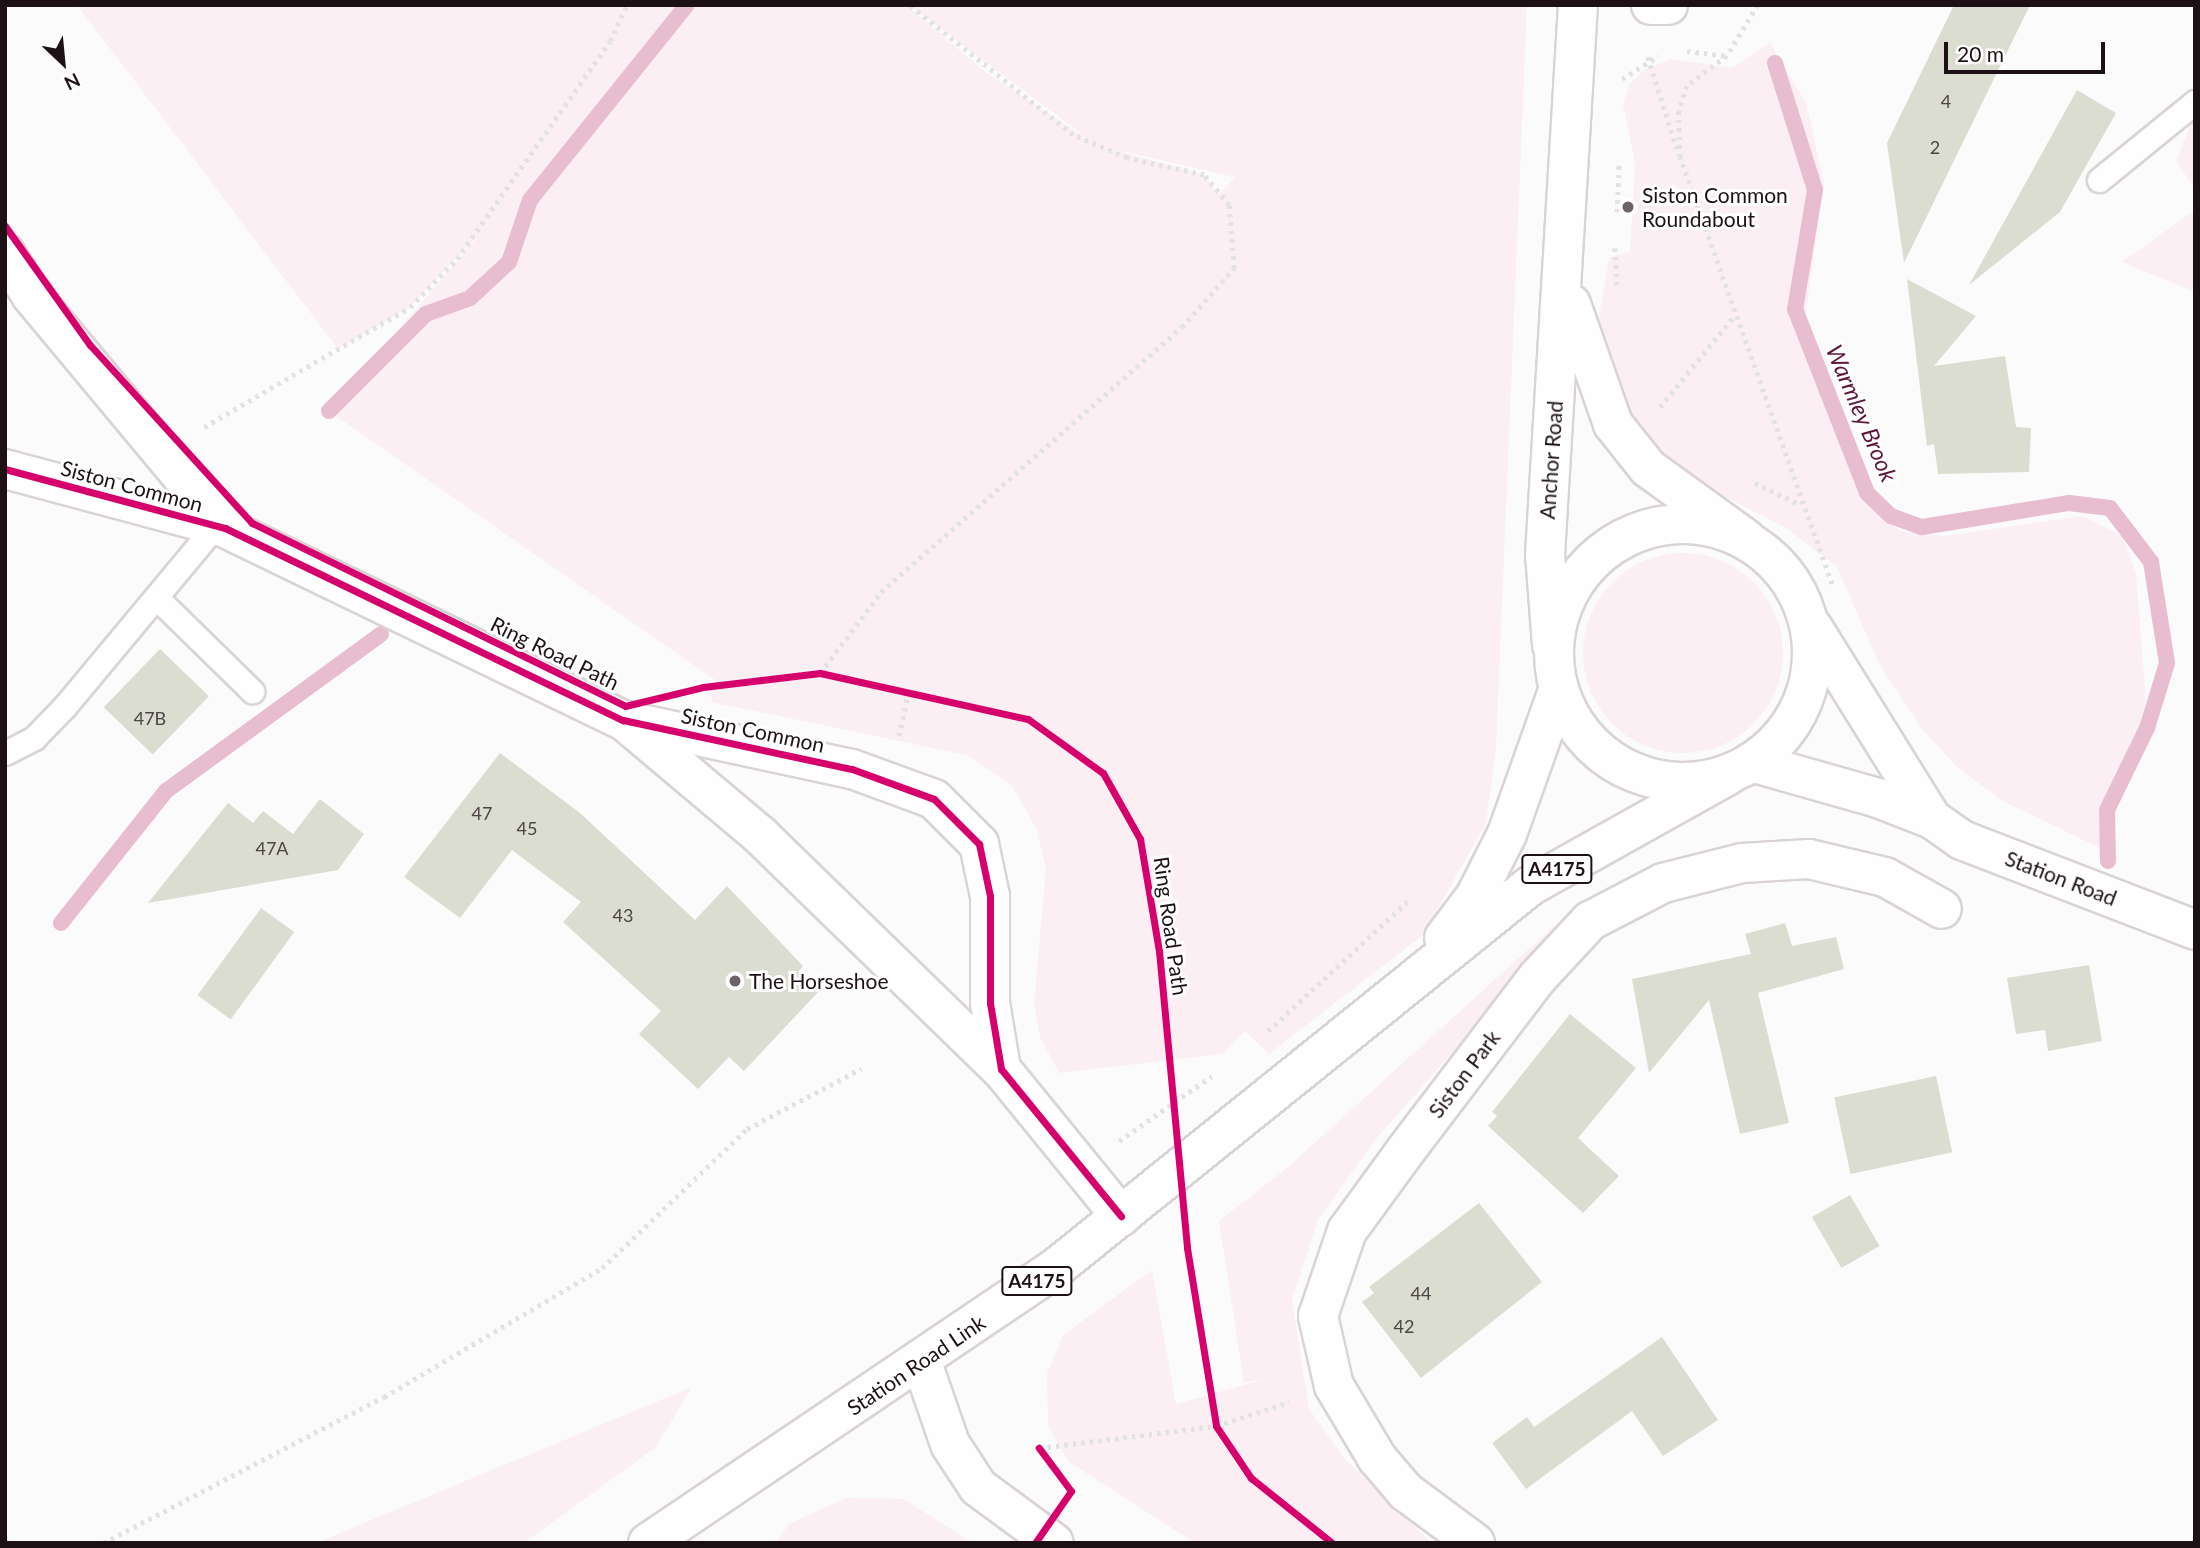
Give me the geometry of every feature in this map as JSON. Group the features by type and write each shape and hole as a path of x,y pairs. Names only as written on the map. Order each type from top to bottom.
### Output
{"street":[{"name":"Anchor Road","path":"1552,645 1545,555 1578,5"},
{"path":"1651,5 1668,5"},
{"path":"5,253 31,295 220,527"},
{"name":"Anchor Road","path":"1563,275 1592,377 1613,424 1648,468 1746,539"},
{"name":"Siston Common","path":"5,469 220,527 623,720 852,769 934,799 979,844 990,896 990,1003 1001,1069"},
{"name":"A4175","path":"1675,522 1746,539 1793,582 1811,623 1811,678 1795,721 1740,769 1697,783 1651,780 1605,758 1574,726 1558,691 1552,645 1558,616 1578,576 1621,538 1675,522"},
{"name":"Station Road","path":"1811,623 1932,819"},
{"name":"Station Road Link","path":"1405,990 1475,897 1497,855 1558,691"},
{"name":"Siston Common","path":"623,720 761,836 1001,1069 1121,1216"},
{"name":"Station Road","path":"1740,769 1810,774 1932,819 1962,840 2195,930"},
{"name":"Station Road Link","path":"648,1543 922,1363 1121,1216 1405,990 1530,886 1740,769"},
{"name":"Siston Park","path":"1475,1543 1406,1492 1377,1458 1334,1386 1318,1315 1346,1231 1537,978 1590,921 1663,883 1742,863 1809,859 1885,877 1942,909"},
{"path":"922,1363 950,1444 978,1487 1054,1543"}],"lane":[{"path":"2099,180 2195,102"},
{"path":"5,753 34,738 220,527"},
{"path":"158,599 252,691"}],"path":[{"path":"198,430 410,307 457,259 610,41 627,5"},
{"path":"820,673 881,592 1182,327 1234,268 1228,205 1204,175 1127,158 1073,135 909,5"},
{"path":"1679,156 1679,111 1687,86 1727,56 1759,5"},
{"path":"1618,91 1648,57 1697,50 1727,56"},
{"path":"1648,57 1679,156 1802,506 1836,594"},
{"path":"1615,146 1622,171 1616,224"},
{"path":"1614,237 1617,298"},
{"path":"1648,403 1654,415 1735,315"},
{"path":"1740,475 1802,506"},
{"path":"807,675 820,673 832,676"},
{"path":"895,690 921,695"},
{"path":"1264,1035 1416,894"},
{"path":"103,1543 384,1397 602,1268 747,1129 861,1069"},
{"path":"1082,1168 1222,1069"},
{"path":"1047,1459 1039,1448 1216,1426 1334,1386"},
{"path":"1213,1415 1221,1435"}],"shaded area":[{"path":"77,5 906,5 987,73 1095,144 909,5 1527,5 1496,748 1486,823 1423,935 1269,1054 1245,1031 1222,1054 1059,1073 1040,1037 1034,1004 1046,868 1036,828 1012,786 967,755 711,702 715,680 329,411 488,225 410,307 338,349","holes":["1104,147 1234,177 1219,194 1204,175"]},
{"path":"1770,43 1806,103 1824,183 1804,325 1878,508 1899,531 1944,536 2082,516 2123,536 2136,574 2146,702 2100,848 2001,800 1957,767 1922,729 1880,666 1837,567 1786,528 1693,480 1651,445 1625,405 1605,354 1599,317 1609,258 1630,251 1635,163 1623,105 1629,85 1644,70 1672,59 1732,68"},
{"path":"2195,113 2195,188 2176,162"},
{"path":"2195,210 2195,292 2122,262"},
{"path":"1683,553 1721,560 1754,582 1776,615 1783,653 1776,691 1754,724 1721,746 1683,753 1645,746 1612,724 1590,691 1583,653 1590,615 1612,582 1645,560"},
{"path":"1554,926 1559,931 1376,1139 1318,1220 1292,1300 1309,1409 1345,1459 1432,1543 1195,1543 1069,1462 1048,1426 1047,1374 1063,1335 1152,1270 1176,1404 1272,1377 1244,1383 1219,1221 1287,1168"},
{"path":"692,1387 656,1447 524,1543 316,1543"},
{"path":"846,1498 904,1499 971,1542 776,1543 789,1524"}],"building":[{"path":"1954,5 2030,5 1904,263 1887,143"},
{"path":"2077,90 2116,113 2060,212 1969,285"},
{"path":"1907,279 1976,316 1934,366 2005,356 2016,427 2031,428 2029,472 1938,474 1934,444 1927,446"},
{"path":"160,649 209,696 153,755 104,707"},
{"path":"500,753 580,813 695,920 727,886 803,966 799,971 820,990 744,1071 729,1057 698,1089 639,1034 661,1011 563,922 581,902 512,850 460,918 404,877"},
{"path":"320,799 364,834 338,870 148,903 228,803 253,823 263,811 293,834"},
{"path":"261,908 294,932 231,1019 198,995"},
{"path":"1785,923 1792,946 1836,937 1844,969 1758,993 1789,1123 1740,1134 1709,1000 1649,1073 1632,979 1751,954 1745,934"},
{"path":"2089,965 2102,1041 2048,1051 2045,1030 2016,1034 2007,978"},
{"path":"1570,1014 1636,1068 1578,1138 1619,1176 1583,1213 1488,1126 1497,1116 1492,1112"},
{"path":"1936,1076 1952,1152 1850,1174 1834,1098"},
{"path":"1850,1195 1880,1246 1841,1268 1812,1217"},
{"path":"1479,1203 1542,1282 1421,1378 1362,1302 1374,1293 1369,1287"},
{"path":"1662,1337 1718,1420 1663,1456 1632,1411 1526,1489 1492,1443 1527,1417 1534,1427"}],"waterway":[{"path":"329,411 426,314 470,298 509,262 530,200 687,5"},
{"name":"Warmley Brook","path":"1775,63 1815,190 1795,309 1867,493 1891,516 1922,527 2069,503 2110,508 2151,562 2167,663 2147,728 2107,810 2108,861"},
{"path":"61,923 166,791 381,634"}],"cycle path":[{"name":"Ring Road Path","path":"5,226 90,345 252,523 625,706 703,687 820,673 1028,719 1103,773 1140,839 1159,951 1187,1248 1216,1426 1251,1478 1332,1543"},
{"path":"5,469 225,528 623,720 852,769 934,799 979,844 990,896 990,1003 1001,1069 1121,1216"},
{"path":"1035,1543 1071,1491 1039,1448"}],"place":[{"name":"Siston Common Roundabout","path":"1628,207"},
{"name":"The Horseshoe","path":"735,981"}]}
